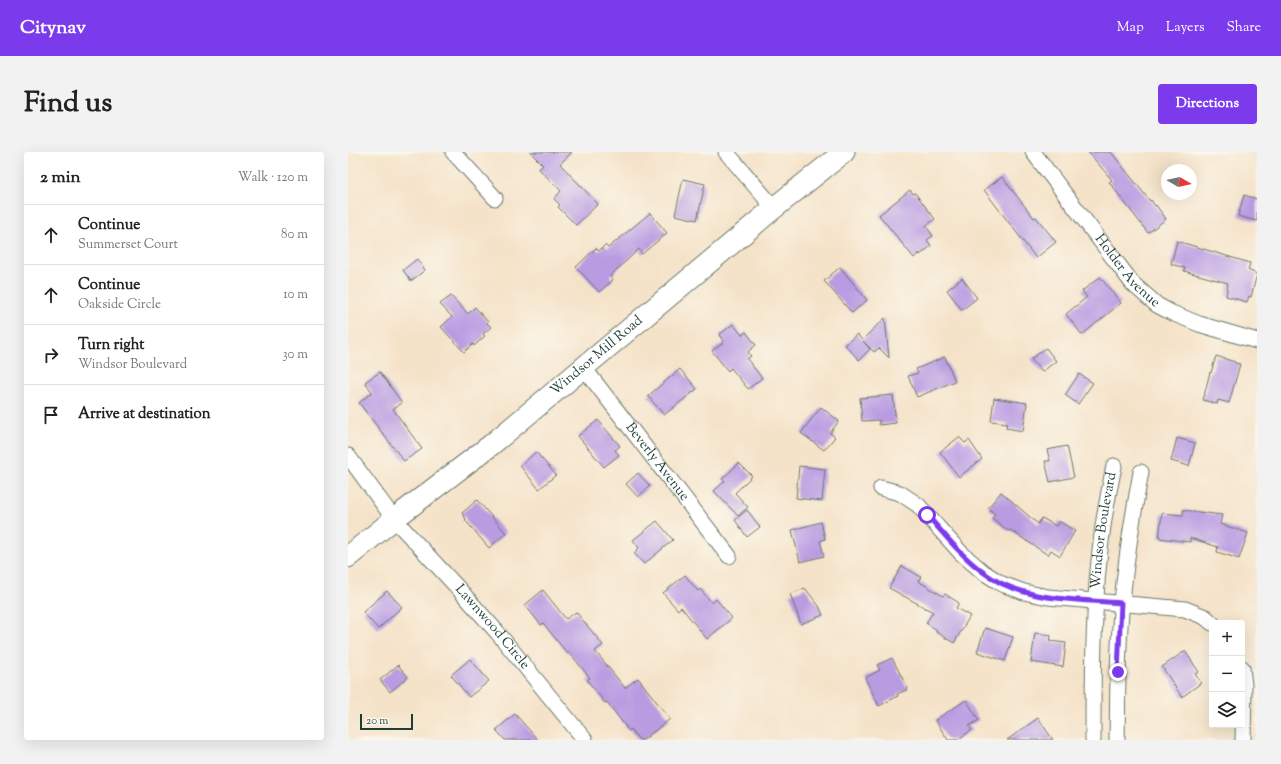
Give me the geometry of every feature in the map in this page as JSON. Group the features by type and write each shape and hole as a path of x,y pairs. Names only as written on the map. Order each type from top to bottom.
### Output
{"main road":[{"name":"Windsor Mill Road","path":"348,558 394,519 491,445 774,208 844,152"}],"street":[{"path":"453,152 495,198"},
{"path":"726,152 774,208"},
{"name":"Holder Avenue","path":"1033,152 1133,284 1145,296 1157,305 1199,324 1257,340"},
{"name":"Beverly Avenue","path":"584,368 729,556"},
{"name":"Lawnwood Circle","path":"348,456 394,519 492,626 585,740"},
{"name":"Windsor Boulevard","path":"1093,740 1093,670 1096,601 1103,527 1114,466"},
{"name":"Windsor Boulevard","path":"1118,740 1118,672 1121,603 1141,472"},
{"path":"881,488 900,493 918,505 961,553 983,572 1002,584 1024,592 1048,597 1185,609 1205,617 1209,620"},
{"path":"1243,740 1244,692"}],"building":[{"path":"530,152 572,152 560,164 598,204 576,225 558,207 560,205 554,199 561,191 539,169 543,165"},
{"path":"1088,152 1111,152 1166,219 1148,233 1109,182 1112,180"},
{"path":"1002,177 1034,218 1036,217 1056,242 1036,258 984,190"},
{"path":"683,179 705,184 697,220 675,215"},
{"path":"910,190 913,194 915,193 935,219 926,226 933,236 927,240 931,246 920,255 919,253 914,258 879,215"},
{"path":"1244,195 1257,199 1257,221 1238,216"},
{"path":"650,213 667,233 642,254 639,249 610,276 613,280 599,292 576,267 596,248 599,251 605,245 608,248"},
{"path":"1177,241 1250,263 1248,270 1257,274 1251,297 1249,296 1247,302 1226,296 1228,283 1184,271 1185,268 1171,264"},
{"path":"417,259 425,270 411,281 403,270"},
{"path":"840,267 867,300 852,313 824,281"},
{"path":"1100,277 1121,303 1082,335 1066,314 1087,297 1082,291"},
{"path":"962,278 977,298 962,310 947,290"},
{"path":"451,296 468,314 475,307 491,327 483,334 485,336 474,346 473,344 464,352 441,327 452,317 440,304"},
{"path":"885,318 889,358 879,348 874,352 863,341 870,349 859,360 845,345 857,334 862,340"},
{"path":"733,324 742,335 746,332 756,345 748,352 751,356 747,359 762,378 748,389 731,368 728,371 712,351 724,342 719,335"},
{"path":"1046,348 1056,361 1042,372 1031,359"},
{"path":"1216,356 1240,364 1229,403 1218,400 1217,404 1203,400 1210,372 1211,373"},
{"path":"945,357 955,381 917,397 908,376 918,373 916,369"},
{"path":"680,369 697,389 664,415 648,396"},
{"path":"380,372 402,403 393,409 422,449 404,461 359,403 372,392 365,382"},
{"path":"1079,374 1093,383 1078,404 1065,395"},
{"path":"893,395 896,423 879,425 879,420 862,421 860,398"},
{"path":"994,398 1027,403 1023,431 1006,428 1007,423 991,421"},
{"path":"821,407 839,421 830,433 835,437 824,450 801,433"},
{"path":"598,420 620,446 615,450 619,455 604,467 578,436"},
{"path":"959,437 965,443 969,440 982,459 959,477 940,452"},
{"path":"1177,438 1195,443 1189,466 1171,461"},
{"path":"1067,446 1074,477 1050,482 1045,461 1050,461 1047,450"},
{"path":"536,452 556,475 539,489 520,466"},
{"path":"739,463 752,476 735,493 748,507 738,516 714,491 725,481 722,479"},
{"path":"799,466 825,469 822,501 796,498"},
{"path":"638,473 650,486 638,497 626,484"},
{"path":"1001,492 1038,524 1042,518 1056,526 1059,521 1075,531 1060,556 1051,550 1048,555 1010,530 1008,531 992,518 995,514 988,508"},
{"path":"477,500 506,533 489,548 465,520 466,519 462,513"},
{"path":"747,510 760,527 747,537 735,520"},
{"path":"1183,510 1222,515 1220,524 1248,533 1239,559 1217,552 1218,547 1190,538 1190,542 1159,538 1162,513 1183,515"},
{"path":"657,521 673,540 644,564 634,553 639,548 633,540"},
{"path":"821,522 825,539 820,541 824,556 800,562 792,530"},
{"path":"902,566 921,577 918,581 943,596 945,594 959,603 956,608 970,616 954,643 936,632 937,630 926,623 933,612 889,588"},
{"path":"685,575 698,591 700,589 712,603 716,599 732,618 707,639 681,607 678,610 663,593"},
{"path":"805,588 819,606 823,615 801,624 790,594"},
{"path":"543,590 566,619 576,612 603,645 595,651 625,688 638,678 670,719 643,740 639,740 631,729 629,731 607,702 605,703 587,680 590,678 569,652 567,653 543,623 541,625 525,605"},
{"path":"387,591 402,607 378,629 363,612"},
{"path":"985,628 1013,637 1005,661 977,652"},
{"path":"1035,633 1051,635 1050,641 1066,643 1063,667 1031,662"},
{"path":"1185,651 1199,672 1195,674 1201,683 1182,697 1162,667"},
{"path":"892,658 908,689 897,694 898,696 879,706 865,678 880,670 877,665"},
{"path":"470,659 489,681 469,697 451,675"},
{"path":"398,665 408,677 390,692 380,680"},
{"path":"966,700 979,720 969,726 972,730 957,740 948,740 935,720"},
{"path":"515,714 538,740 505,740 496,730"},
{"path":"1038,718 1053,740 1007,740"}],"route":[{"path":"927,515 961,553 983,572 1002,584 1024,592 1048,597 1121,603 1118,672"}]}
